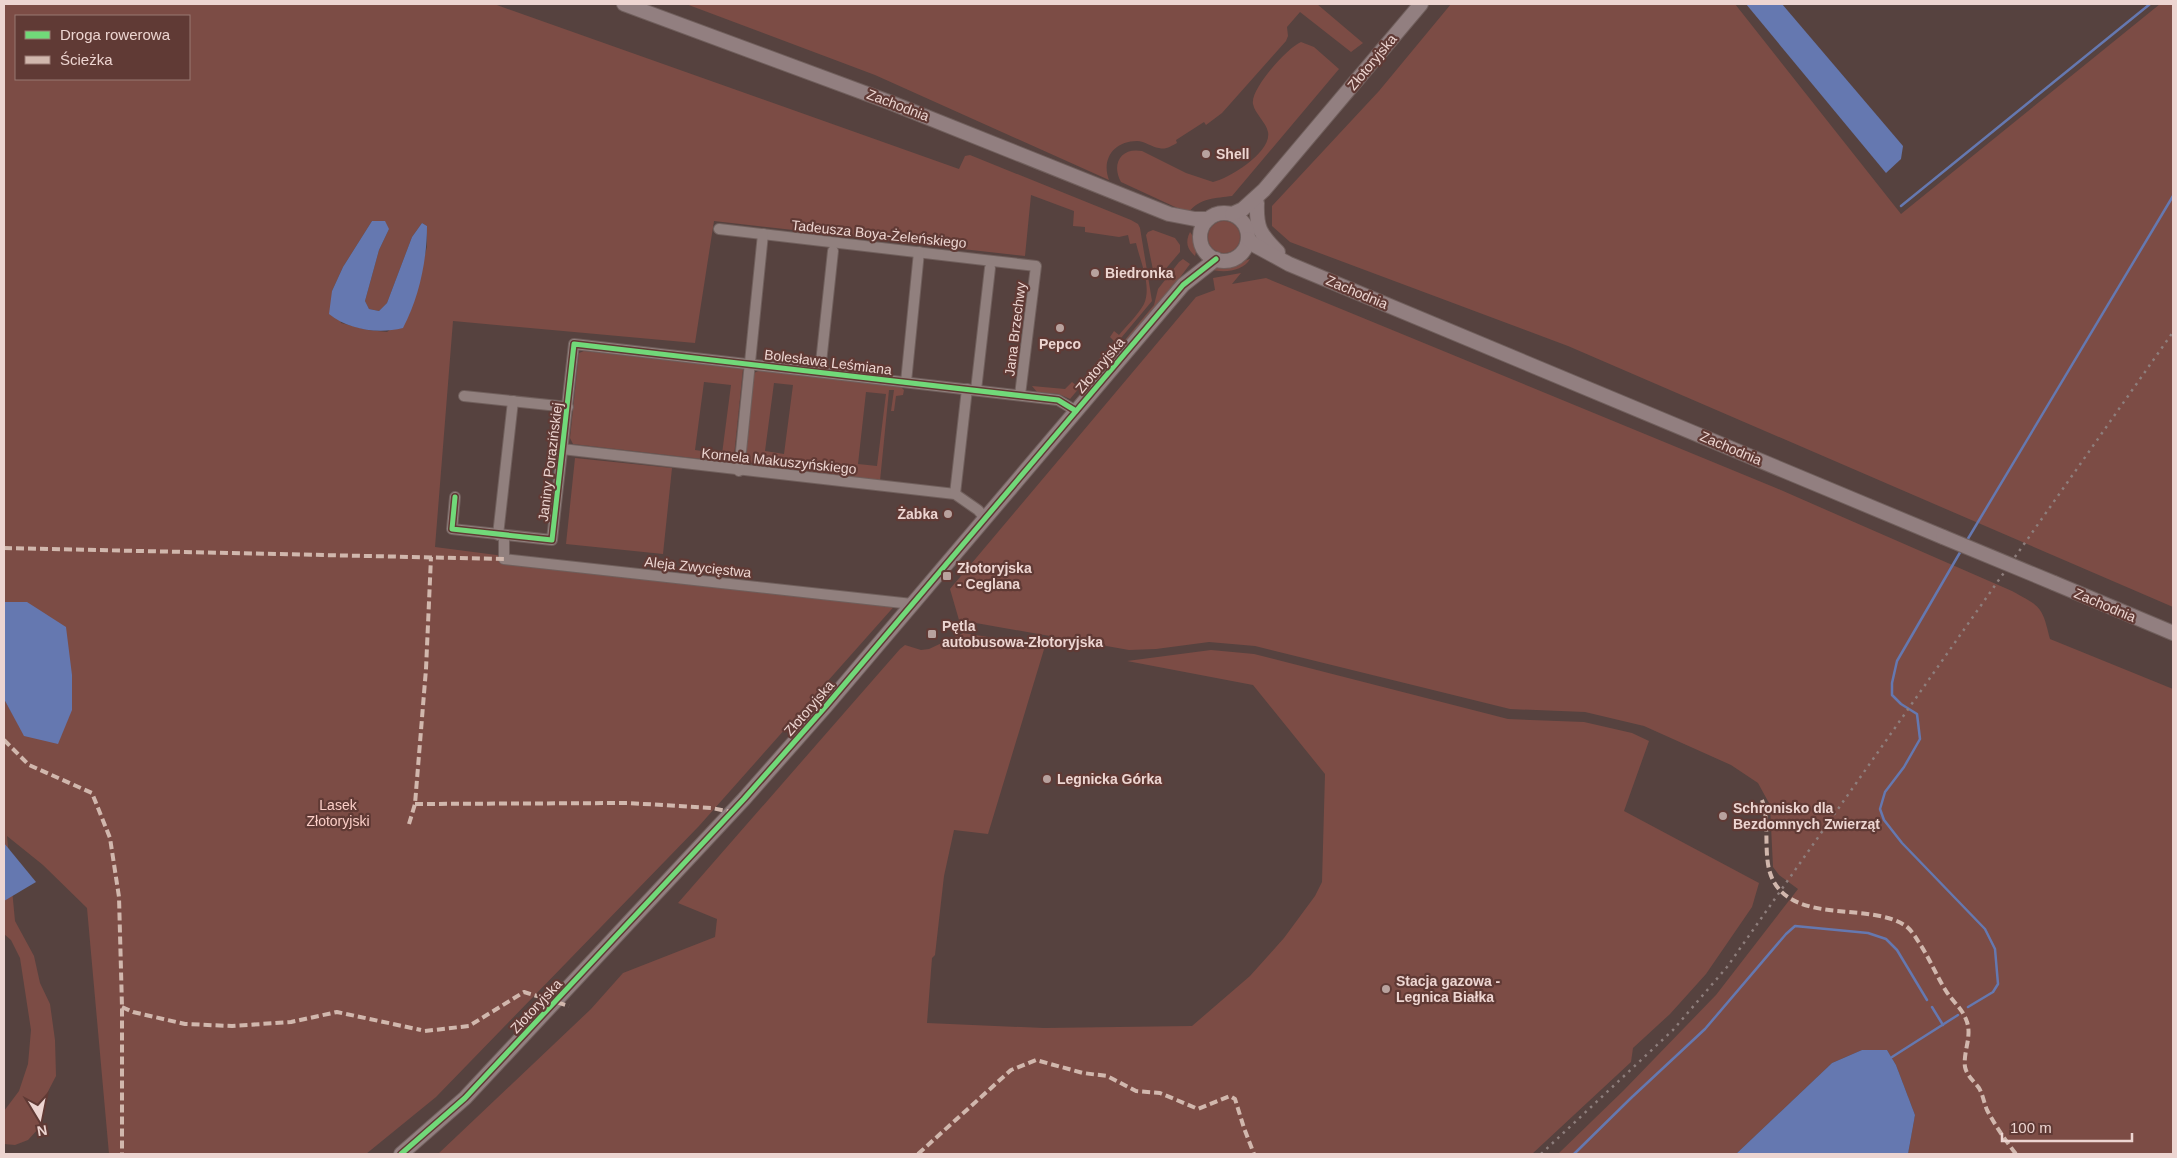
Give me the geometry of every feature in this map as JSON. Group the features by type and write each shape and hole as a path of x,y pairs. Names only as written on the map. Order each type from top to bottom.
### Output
{"main road":[{"name":"Zachodnia","path":"624,4 889,102 1169,214 1195,219 1208,219"},
{"name":"Złotoryjska","path":"1232,214 1242,209 1264,190 1421,4"},
{"name":"Złotoryjska","path":"1247,233 1249,214 1264,190"},
{"path":"1257,203 1257,222 1260,231 1264,238 1289,264"},
{"path":"1221,213 1232,214 1242,220 1247,233 1246,246 1240,255 1229,260 1216,259 1202,242 1202,227 1208,219 1221,213"},
{"name":"Zachodnia","path":"1169,214 1202,242"},
{"name":"Zachodnia","path":"1247,233 1256,246 1289,264 2173,633"},
{"name":"Złotoryjska","path":"1183,285 1202,242"},
{"name":"Zachodnia","path":"1240,255 1254,254 1289,264"},
{"name":"Złotoryjska","path":"400,1154 465,1098 744,799 1183,285 1216,259"}],"street":[{"name":"Tadeusza Boya-Żeleńskiego","path":"719,229 1036,266"},
{"path":"739,470 764,234"},
{"path":"820,372 832,251"},
{"path":"906,382 919,252"},
{"name":"Jana Brzechwy","path":"1020,395 1036,266"},
{"path":"955,494 990,268"},
{"name":"Bolesława Leśmiana","path":"574,344 1058,400 1076,411"},
{"name":"Janiny Porazińskiej","path":"455,497 452,529 552,540 574,344"},
{"path":"464,396 568,407"},
{"path":"501,535 513,401"},
{"name":"Kornela Makuszyńskiego","path":"562,449 955,494 978,510 985,518"},
{"name":"Aleja Zwycięstwa","path":"501,535 504,559 912,604"}],"green space":[{"name":"Lasek Złotoryjski","path":"4,4 494,4 959,169 965,156 970,155 1131,220 1138,224 1140,228 1152,301 1070,399 1059,394 1037,392 1032,386 1065,389 1072,382 1077,386 1114,341 1110,337 1114,331 1119,335 1142,308 1146,297 1146,282 1136,243 1130,244 1128,235 1119,237 1085,232 1085,227 1073,226 1074,211 1031,195 1025,256 714,221 695,343 453,321 435,547 675,578 898,602 699,826 436,1097 366,1154 109,1154 87,908 43,865 7,836 15,921 34,956 40,983 50,1004 55,1040 56,1076 41,1105 39,1128 28,1140 15,1145 4,1144 4,1111 19,1091 28,1064 31,1030 20,958 11,940 4,934 4,699 25,736 27,602 4,602","holes":["372,221 389,229 379,250 365,301 369,309 379,311 387,303 412,237 422,223 427,226 427,247 409,315 387,332 368,330 341,323 332,291 343,267"]},
{"path":"686,4 1317,4 1363,43 1351,52 1300,12 1287,27 1288,36 1286,41 1222,113 1206,125 1204,122 1176,140 1177,143 1166,148 1137,141 1122,144 1108,158 1107,172 1109,180 875,75"},
{"path":"1451,4 1735,4 1901,214 2160,4 2173,4 2173,607 1568,346 1290,242 1272,226 1272,206 1379,91"},
{"path":"1301,42 1314,47 1339,69 1232,196 1203,201 1189,212 1186,212 1121,182 1117,169 1120,158 1123,154 1135,150 1142,151 1186,173 1213,182 1239,170 1257,156 1267,140 1268,132 1254,108 1254,97 1257,89 1279,60"},
{"path":"1224,221 1236,225 1240,237 1236,249 1224,253 1212,249 1208,237 1212,225"},
{"path":"1153,230 1175,238 1180,245 1180,252 1158,278 1154,275 1146,235"},
{"path":"1190,232 1196,243 1195,256 1190,251 1188,245"},
{"path":"1183,259 1190,264 1164,299 1079,398 1075,400 1154,305 1158,289"},
{"path":"1250,259 1242,267 1231,271 1219,271 1208,268 1214,265 1231,265"},
{"path":"1241,273 1232,284 1266,278 1776,488 2012,591 2039,609 2045,620 2050,639 2173,689 2173,1154 1908,1154 1915,1115 1896,1065 1887,1050 1862,1050 1832,1063 1736,1154 1558,1154 1624,1090 1716,995 1798,889 1779,875 1773,867 1770,805 1758,783 1731,765 1644,726 1585,712 1510,709 1255,646 1209,642 1156,649 1129,650 959,620 950,589 1196,297 1215,290 1213,278"},
{"path":"584,351 743,369 734,456 728,462 573,444 570,438 579,353","holes":["704,382 731,385 722,454 695,450"]},
{"path":"761,370 901,387 904,390 903,395 896,396 894,411 891,411 894,390 889,390 880,481 759,467 742,458 751,374","holes":["774,383 793,385 784,454 765,451","866,392 886,394 877,466 858,464"]},
{"path":"575,458 672,468 663,554 566,544"},
{"path":"963,633 1045,646 988,834 954,830 944,876 935,955 932,958 927,1023 1044,1028 1192,1026 1250,976 1284,938 1315,896 1322,882 1325,774 1253,685 1127,661 1211,650 1254,654 1508,719 1584,722 1632,733 1649,741 1624,811 1759,883 1752,907 1706,974 1670,1014 1633,1048 1631,1062 1532,1154 438,1154 591,1009 623,973 715,937 717,919 678,903 900,649 905,645 921,650 929,649"}],"water":[{"path":"1746,4 1782,4 1903,146 1901,159 1886,173"},
{"path":"372,221 385,221 389,229 379,250 365,301 369,309 379,311 387,303 412,237 422,223 427,226 426,252 418,292 403,328 384,331 364,329 345,324 329,314 332,291 343,267"},
{"path":"4,602 27,602 66,627 72,675 72,710 58,744 24,736 4,699"},
{"path":"4,843 36,882 4,901"},
{"path":"1862,1050 1887,1050 1896,1065 1915,1115 1908,1154 1736,1154 1832,1063"}],"waterway":[{"path":"1901,206 2150,4"},
{"path":"1966,542 2173,196"},
{"path":"1962,549 1897,661 1892,683 1892,695 1901,704 1917,714 1920,739 1904,767 1885,792 1880,809 1884,820 1902,843 1985,929 1995,949 1998,984 1993,992 1968,1007"},
{"path":"1574,1154 1705,1029 1786,934 1795,926 1868,933 1886,939 1897,950 1927,1000"},
{"path":"1932,1007 1943,1025"},
{"path":"1892,1057 1958,1015"}],"railway":[{"path":"1541,1154 1673,1030 1727,967 2173,332"}],"marked path":[{"path":"4,548 504,559"},
{"path":"409,824 415,804 426,669 431,557"},
{"path":"4,740 29,765 92,793 110,838 119,897 122,1007 122,1154"},
{"path":"1762,800 1765,810 1770,873 1774,882 1785,895 1800,903 1817,908 1891,919 1910,929 1926,953 1946,991 1965,1017 1969,1033 1965,1061 1966,1070 1982,1093 1987,1110 1993,1121 2016,1154"},
{"path":"415,804 628,803 712,808 731,812"},
{"path":"425,1031 469,1026 524,992 569,1006"},
{"path":"122,1007 133,1012 185,1024 232,1026 291,1022 337,1012 421,1030"},
{"path":"918,1154 1011,1070 1036,1060 1083,1073 1107,1076 1136,1091 1160,1093 1198,1109 1230,1096 1235,1099 1254,1154"}],"cycle path":[{"path":"401,1154 465,1098 744,799 826,706 1183,285 1216,259"},
{"path":"455,497 452,529 552,540 574,344 1058,400 1076,411"}],"place":[{"name":"Shell","path":"1206,154"},
{"name":"Biedronka","path":"1095,273"},
{"name":"Pepco","path":"1060,328"},
{"name":"Żabka","path":"948,514"},
{"name":"Złotoryjska - Ceglana","path":"947,576"},
{"name":"Pętla autobusowa-Złotoryjska","path":"932,634"},
{"name":"Legnicka Górka","path":"1047,779"},
{"name":"Schronisko dla Bezdomnych Zwierząt","path":"1723,816"},
{"name":"Stacja gazowa - Legnica Białka","path":"1386,989"}]}
